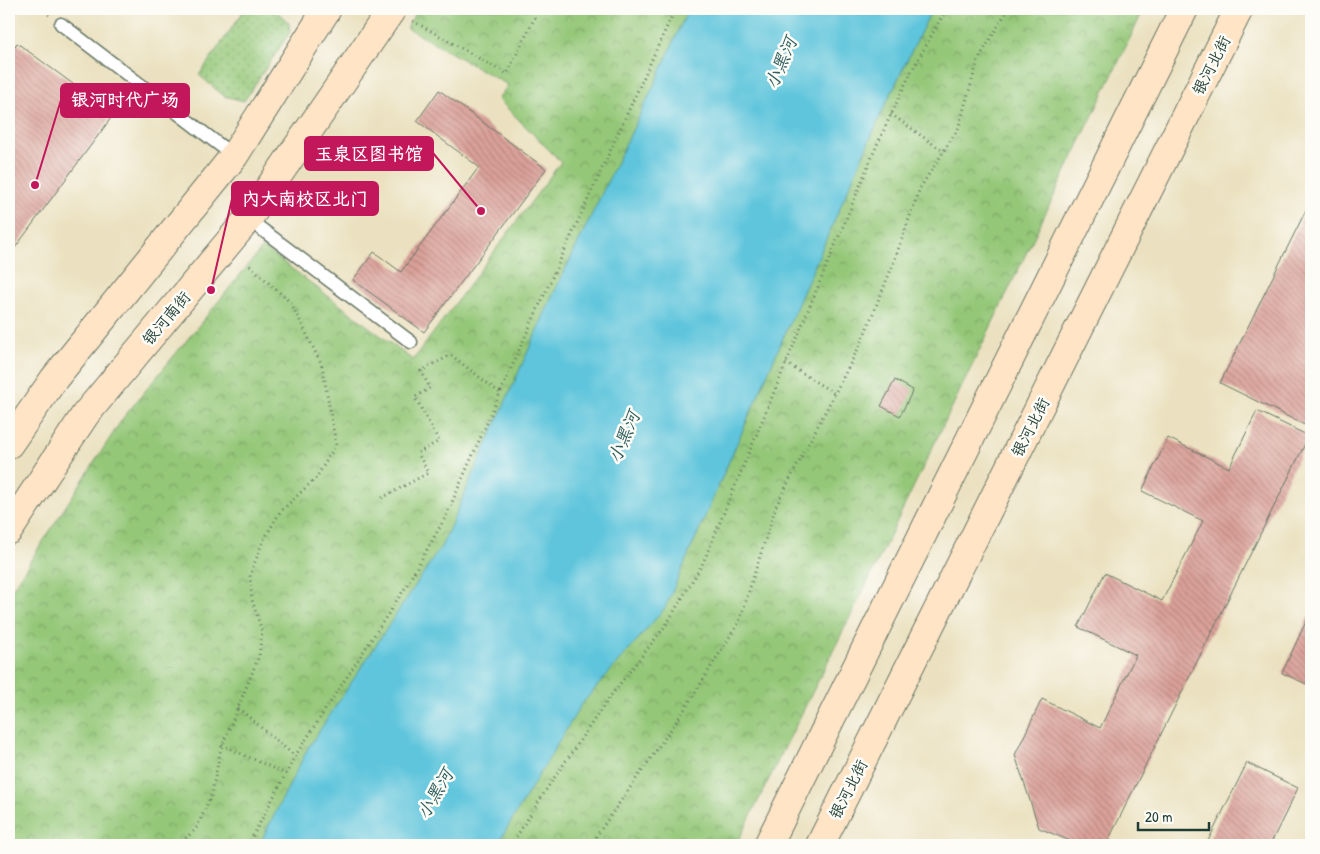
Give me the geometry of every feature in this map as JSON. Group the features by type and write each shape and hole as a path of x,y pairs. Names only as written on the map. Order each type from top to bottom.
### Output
{"main road":[{"path":"9,444 54,379 234,156 327,9"},
{"path":"768,845 1184,9"},
{"name":"银河北街","path":"820,845 1240,9"},
{"name":"银河南街","path":"9,530 85,415 248,219 398,12"}],"lane":[{"path":"61,24 234,156"},
{"path":"248,219 411,342"}],"path":[{"path":"398,12 507,74 539,9"},
{"path":"248,845 295,756 405,588 445,518 675,9"},
{"path":"511,845 609,698 666,625 704,564 891,114 908,78 946,9"},
{"path":"590,845 681,715 739,622 776,506 860,345 892,267 920,188 958,129 978,60 1008,9"},
{"path":"891,114 944,152"},
{"path":"178,845 196,829 211,796 222,745 259,656 262,631 252,600 250,575 263,541 280,512 316,478 336,445 322,365 291,302 248,264"},
{"path":"382,498 428,474 418,453 440,441 415,397 430,388 421,372 451,355 500,393"},
{"path":"786,363 835,394"},
{"path":"238,708 295,756"},
{"path":"222,745 286,774"}],"green space":[{"path":"245,9 274,9 289,23 290,32 244,101 224,96 199,75"},
{"path":"417,9 1144,9 872,573 736,845 9,845 9,594 123,418 263,247 413,360 561,162 498,99 508,85 407,28"}],"water":[{"name":"小黑河","path":"688,9 932,9 881,114 665,608 581,705 497,845 259,845 308,748 442,545 552,297 659,75"}],"building":[{"path":"17,43 114,114 9,256 9,55"},
{"path":"439,90 546,169 424,332 353,280 374,252 401,272 479,167 417,121"},
{"path":"1311,200 1311,428 1220,383"},
{"path":"895,380 913,390 900,416 881,406"},
{"path":"1257,411 1309,436 1106,845 1080,845 1039,828 1015,755 1042,699 1100,728 1136,655 1078,627 1105,573 1162,601 1203,521 1142,491 1168,438 1229,468"},
{"path":"1311,611 1311,686 1282,673"},
{"path":"1247,763 1298,788 1270,845 1206,845"}],"place":[{"name":"银河时代广场","path":"35,185"},
{"name":"玉泉区图书馆","path":"481,211"},
{"name":"内大南校区北门","path":"211,290"}]}
